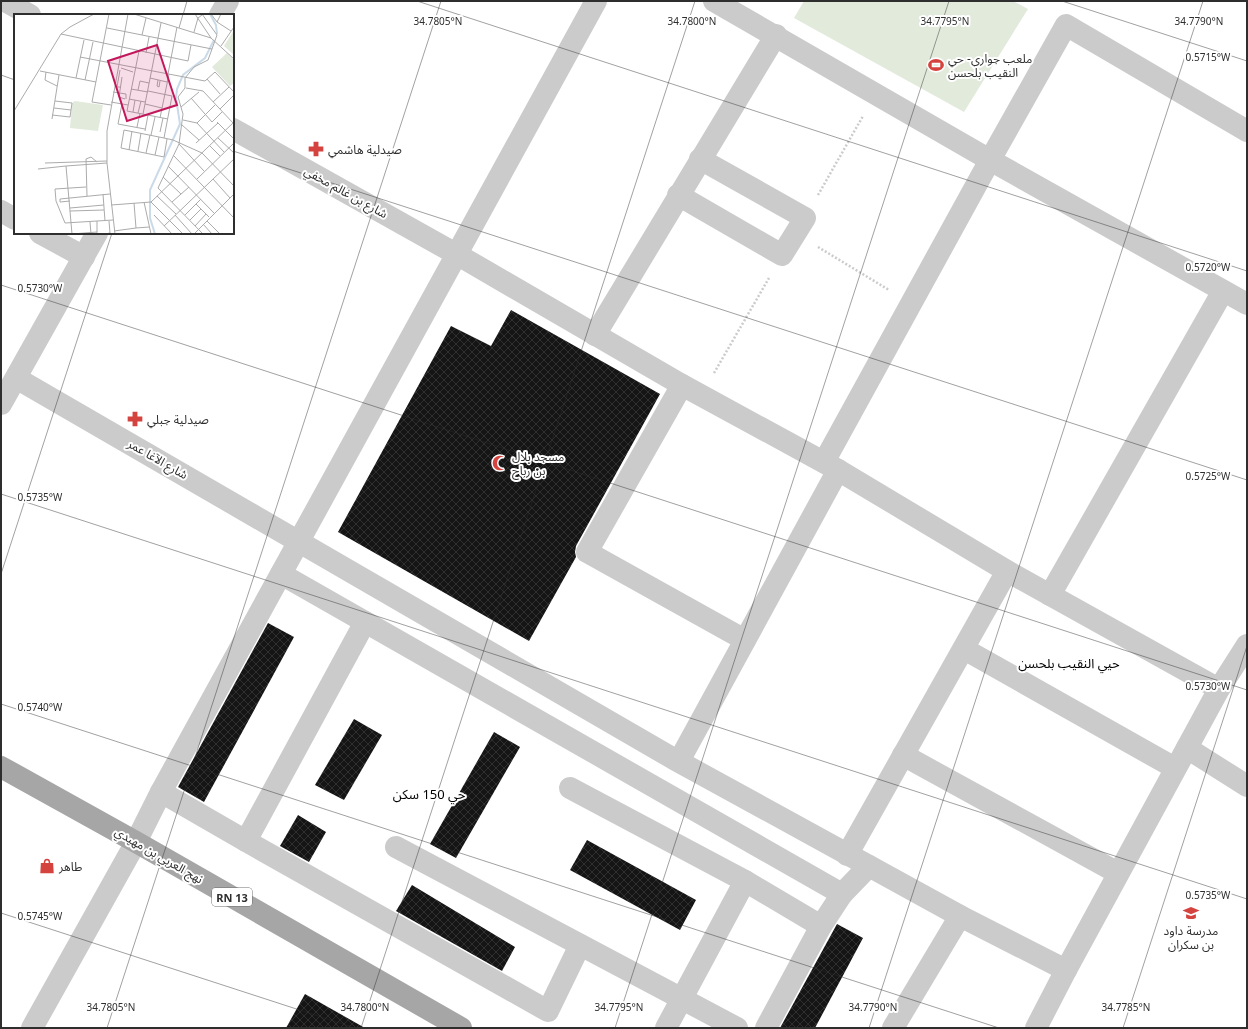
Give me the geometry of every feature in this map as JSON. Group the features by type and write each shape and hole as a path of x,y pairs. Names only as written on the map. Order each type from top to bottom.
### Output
{"main road":[{"name":"نهج العربي بن مهيدي","path":"1,767 136,842 461,1028"}],"street":[{"path":"5,1 28,14"},
{"path":"221,14 228,1"},
{"path":"32,1028 136,842 161,792 299,540 458,255 596,1"},
{"path":"714,1 776,35 990,160 1247,304"},
{"path":"678,761 745,640 831,466 990,160 1066,25 1247,131"},
{"path":"595,335 700,158 776,35"},
{"name":"شارع بن غالم مخفي","path":"234,130 458,255 701,396 831,466 1007,571 1218,689"},
{"path":"678,195 782,255 795,233 700,158"},
{"path":"1,211 14,218"},
{"path":"42,234 84,258"},
{"path":"1,404 96,234"},
{"path":"1050,595 1223,291"},
{"name":"شارع الآغا عمر","path":"16,378 299,540 678,761 960,916 1066,970"},
{"path":"682,385 588,552 745,640"},
{"path":"847,855 1007,571"},
{"path":"281,574 842,894"},
{"path":"246,841 365,622"},
{"path":"1036,1028 1218,689 1247,645"},
{"path":"964,649 1175,768"},
{"path":"1187,748 1247,786"},
{"path":"902,755 1118,873"},
{"path":"570,788 745,881 821,926"},
{"path":"161,792 548,1011 580,944"},
{"path":"396,847 737,1028"},
{"path":"766,1028 821,926 842,894 869,866"},
{"path":"666,1028 680,999 745,881"},
{"path":"895,1027 960,916"}],"path":[{"path":"701,396 875,94"},
{"path":"795,233 894,293"}],"shaded area":[{"name":"ملعب جواري- حي النقيب بلحسن","path":"804,1 1013,1 1028,9 964,112 794,18"}],"building":[{"name":"مسجد بلال بن رباح","path":"511,310 660,394 576,546 576,557 529,641 338,532 451,326 491,346"},
{"path":"268,623 294,637 204,802 178,787"},
{"path":"354,719 382,735 344,800 315,785"},
{"path":"494,732 520,747 456,858 430,844"},
{"path":"298,815 326,832 309,862 280,846"},
{"path":"587,840 696,900 680,930 570,870"},
{"path":"412,885 515,947 502,971 396,911"},
{"path":"837,924 863,938 815,1028 780,1028"},
{"path":"305,994 365,1028 286,1028"}],"place":[{"name":"ملعب جواري- حي النقيب بلحسن","path":"936,65"},
{"name":"صيدلية هاشمي","path":"316,149"},
{"name":"صيدلية جبلي","path":"135,419"},
{"name":"مسجد بلال بن رباح","path":"500,463"},
{"name":"طاهر","path":"47,866"},
{"name":"مدرسة داود بن سكران","path":"1191,913"}],"district":[{"name":"حيي النقيب بلحسن","path":"1069,663"},
{"name":"حي 150 سكن","path":"429,794"}]}
